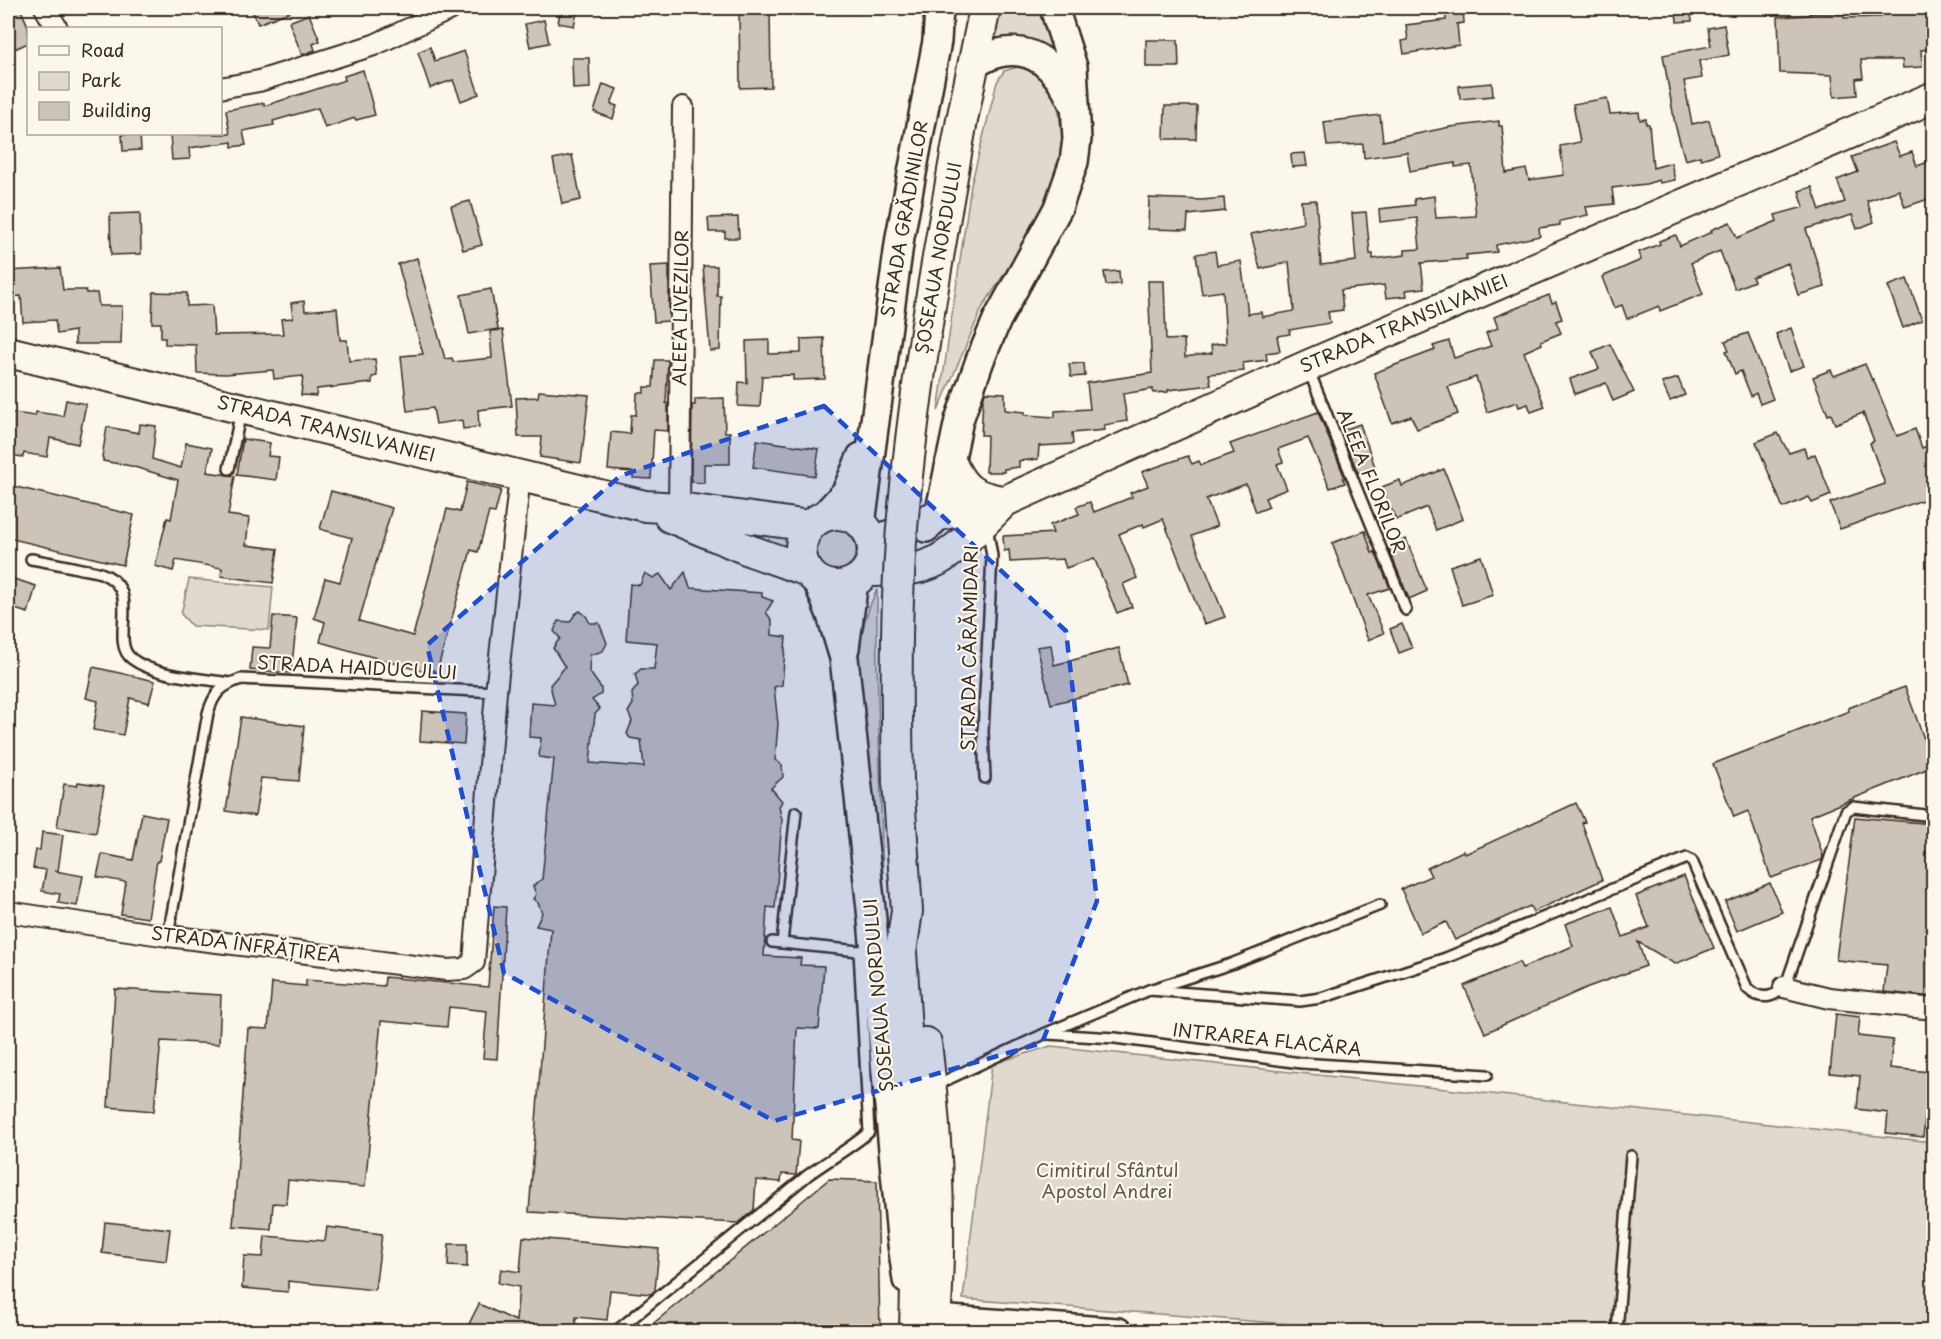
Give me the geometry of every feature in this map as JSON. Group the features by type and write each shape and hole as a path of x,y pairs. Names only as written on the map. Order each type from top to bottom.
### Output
{"main road":[{"name":"ȘOSEAUA NORDULUI","path":"925,1328 917,1254 915,1172 901,952 906,910 898,781 897,638 904,498 922,355 962,120 985,8"},
{"name":"STRADA TRANSILVANIEI","path":"866,552 939,515 996,510 1306,366 1934,97"},
{"name":"STRADA TRANSILVANIEI","path":"8,352 645,506 751,552 812,575"},
{"path":"866,552 912,569 931,564 945,556 996,510 968,490 958,479 951,463"},
{"name":"STRADA TRANSILVANIEI","path":"645,506 816,521"},
{"path":"839,514 855,519 866,552 842,585 829,585 812,575 801,554 801,544 816,521 839,514"},
{"name":"ȘOSEAUA NORDULUI","path":"906,910 918,949 932,1088 939,1199 925,1328"}],"street":[{"path":"45,8 56,27"},
{"path":"222,88 260,81 374,45 453,8"},
{"name":"STRADA GRĂDINILOR","path":"873,431 900,237 937,41 939,8"},
{"path":"939,515 959,420 980,360 997,320 1058,208 1074,162 1077,138 1073,67 1054,8"},
{"path":"973,64 994,54 1016,51 1038,58 1052,67 1063,82 1075,107"},
{"name":"ALEEA LIVEZILOR","path":"679,508 683,107"},
{"path":"816,521 846,492 873,431"},
{"name":"ȘOSEAUA NORDULUI","path":"844,658 866,552 873,431"},
{"path":"866,552 922,497 951,463"},
{"path":"496,692 520,476"},
{"name":"ȘOSEAUA NORDULUI","path":"812,575 833,621 844,658 867,949 901,1237 925,1328"},
{"name":"STRADA ÎNFRĂȚIREA","path":"8,912 168,936 447,970 464,969 474,962 496,692"},
{"path":"1784,987 1829,998 1934,1009"},
{"path":"925,1328 1116,1331"}],"lane":[{"name":"ALEEA FLORILOR","path":"1306,366 1406,610"},
{"path":"229,469 241,408"},
{"name":"STRADA CĂRĂMIDARI","path":"985,778 983,732 996,510"},
{"name":"STRADA HAIDUCULUI","path":"31,558 103,573 114,580 126,609 122,632 123,646 130,658 153,670 230,683 241,679 496,692"},
{"path":"168,936 208,713 212,698 230,683"},
{"path":"1149,990 1300,1001 1321,998 1446,958 1687,858 1692,861 1747,988 1758,996 1768,997 1777,994 1784,987 1846,811 1853,807 1934,816"},
{"path":"615,1332 808,1175 869,1132 867,949 777,943 796,812"},
{"path":"932,1088 1044,1034 1149,990 1231,964 1380,905"},
{"name":"INTRAREA FLACĂRA","path":"1044,1034 1115,1038 1301,1063 1487,1076"},
{"path":"1617,1332 1631,1156"}],"highlighted area":[{"path":"824,406 1066,631 1097,901 1042,1043 774,1121 504,973 427,645 620,476"}],"green space":[{"path":"1000,8 1040,8 1054,49 1023,38 1010,39 991,45"},
{"path":"1029,67 1043,74 1056,94 1062,134 1061,168 1043,214 982,308 938,411 971,185 997,82 1004,71"},
{"path":"690,519 791,538 786,549"},
{"path":"836,530 844,531 850,536 855,542 855,558 850,564 844,569 836,570 828,569 822,564 817,558 816,550 817,542 822,536 828,531"},
{"path":"189,579 273,587 269,630 192,626 181,614"},
{"path":"877,589 885,952 857,657 864,622"},
{"name":"Cimitirul Sfântul Apostol Andrei","path":"1051,1046 1933,1142 1933,1331 1392,1332 963,1299 992,1064"}],"building":[{"path":"8,8 20,8 28,26 27,43 8,52"},
{"path":"251,8 299,8 258,24"},
{"path":"561,8 578,8 574,26 558,23"},
{"path":"739,8 770,8 771,87 740,88"},
{"path":"1445,8 1463,8 1464,23 1457,24 1459,45 1404,54 1402,41 1408,40 1406,25 1446,20"},
{"path":"1690,8 1692,21 1677,22 1676,9"},
{"path":"1883,8 1934,9 1934,49 1921,50 1922,67 1903,68 1902,60 1861,60 1863,78 1856,79 1857,95 1834,97 1832,75 1780,73 1778,17 1809,15 1809,13 1844,14 1844,18 1881,17"},
{"path":"309,14 320,41 313,44 315,50 302,55 289,22"},
{"path":"544,20 549,43 530,47 525,24"},
{"path":"1724,25 1729,55 1699,61 1702,78 1684,81 1692,124 1709,120 1718,154 1701,159 1700,156 1685,160 1675,124 1663,55 1711,46 1708,28"},
{"path":"1146,40 1178,40 1179,67 1146,67"},
{"path":"430,47 435,61 464,51 479,94 461,101 453,80 430,88 418,52"},
{"path":"572,58 589,58 590,88 573,89"},
{"path":"363,70 375,115 356,120 355,118 325,128 318,108 273,121 274,125 243,131 246,145 232,147 232,142 189,148 190,159 172,160 170,135 230,134 226,110 264,103 264,106 345,80 344,76"},
{"path":"1492,83 1493,96 1460,99 1459,86"},
{"path":"603,84 617,89 611,104 617,106 613,119 594,112"},
{"path":"1607,98 1610,114 1639,112 1640,120 1646,119 1646,124 1649,124 1653,168 1671,163 1675,180 1660,183 1659,180 1612,188 1614,204 1586,207 1588,215 1560,221 1560,225 1539,228 1540,236 1496,245 1497,252 1466,255 1467,259 1421,263 1424,288 1406,290 1407,296 1386,298 1384,285 1341,290 1343,310 1328,312 1330,323 1289,330 1290,334 1277,336 1280,351 1266,353 1267,360 1243,363 1244,371 1209,374 1211,385 1168,390 1168,392 1153,393 1153,389 1123,394 1127,421 1104,425 1105,430 1072,433 1073,444 1039,446 1038,459 1019,461 1019,467 1004,469 1004,472 986,472 987,435 981,435 985,392 1005,393 1005,410 1025,412 1025,415 1055,417 1055,411 1090,409 1087,383 1152,373 1148,281 1164,281 1166,340 1184,339 1185,357 1212,353 1211,345 1226,343 1223,291 1202,294 1196,254 1215,251 1217,265 1241,261 1248,314 1261,312 1262,317 1294,311 1289,262 1260,269 1251,234 1303,223 1301,201 1316,200 1321,265 1356,261 1352,213 1366,212 1370,254 1373,254 1373,259 1405,255 1405,250 1420,249 1417,218 1380,222 1379,209 1415,205 1414,199 1434,196 1436,218 1476,216 1471,165 1455,167 1455,163 1410,171 1407,152 1364,158 1363,144 1327,146 1324,122 1380,115 1383,141 1450,127 1499,121 1499,126 1502,126 1506,173 1526,169 1529,180 1564,175 1560,146 1580,142 1573,104"},
{"path":"1165,106 1197,106 1196,139 1164,139"},
{"path":"122,135 140,135 141,150 123,151"},
{"path":"1894,142 1900,156 1912,152 1917,166 1934,160 1934,197 1905,207 1899,190 1867,201 1874,222 1857,229 1852,215 1806,229 1825,287 1798,295 1788,263 1752,277 1754,281 1735,289 1720,251 1691,263 1703,294 1660,311 1659,306 1627,319 1622,305 1614,308 1602,277 1641,260 1639,252 1676,235 1680,246 1730,222 1737,238 1777,221 1775,215 1804,207 1799,191 1812,187 1820,210 1845,202 1837,180 1858,172 1852,157"},
{"path":"1305,153 1307,166 1292,167 1291,154"},
{"path":"572,155 581,200 562,204 553,159"},
{"path":"1149,198 1202,200 1224,198 1225,211 1188,215 1187,230 1148,229"},
{"path":"470,201 482,245 463,250 451,206"},
{"path":"140,213 141,254 111,255 110,214"},
{"path":"738,217 739,238 725,238 725,232 709,232 708,218"},
{"path":"417,258 445,359 452,358 453,362 492,358 490,331 503,330 512,406 478,410 479,427 463,429 462,420 436,424 433,408 407,411 401,356 423,354 398,264"},
{"path":"669,265 669,321 654,322 650,266"},
{"path":"703,266 717,266 717,296 721,296 720,350 710,351"},
{"path":"60,268 63,290 86,290 86,293 97,293 99,306 122,306 121,344 75,344 75,331 57,334 55,320 23,322 21,296 8,297 8,271"},
{"path":"1119,271 1120,284 1106,285 1104,272"},
{"path":"1907,279 1922,320 1903,328 1888,286"},
{"path":"491,289 498,329 469,334 461,295"},
{"path":"153,292 187,293 187,306 212,305 214,335 283,334 281,319 293,318 291,303 304,301 305,311 337,308 340,340 347,340 349,361 375,359 377,376 372,377 372,383 317,389 316,396 301,395 303,376 274,379 273,370 226,374 197,373 196,345 165,344 165,338 161,338 161,323 152,323"},
{"path":"1549,295 1552,303 1556,302 1562,319 1556,321 1561,333 1541,341 1542,344 1524,352 1545,407 1531,412 1528,404 1519,407 1517,402 1487,412 1476,377 1448,387 1458,414 1417,429 1411,416 1392,423 1374,373 1435,350 1433,346 1449,341 1454,358 1491,346 1486,333 1498,328 1494,317"},
{"path":"1791,328 1804,366 1789,371 1776,334"},
{"path":"1748,333 1773,399 1760,404 1756,393 1751,396 1741,371 1735,374 1726,351 1729,350 1725,341"},
{"path":"824,338 825,379 793,380 793,375 762,376 760,407 738,406 739,382 747,383 746,341 769,340 769,354 801,353 801,339"},
{"path":"1610,344 1634,392 1613,401 1606,383 1575,394 1570,379 1599,369 1592,352"},
{"path":"655,360 668,360 666,403 668,404 668,431 654,430 651,479 633,478 633,472 608,470 611,432 630,434 631,415 636,415 637,393 644,393 644,387 653,387"},
{"path":"1084,363 1085,376 1071,377 1069,364"},
{"path":"1865,364 1897,436 1915,429 1922,448 1927,446 1934,461 1934,496 1840,529 1830,503 1885,484 1870,443 1874,441 1863,413 1835,424 1831,414 1828,415 1813,377 1831,370 1834,376"},
{"path":"1678,378 1685,395 1670,401 1662,383"},
{"path":"539,391 589,395 581,463 540,457 542,437 518,437 516,398 538,397"},
{"path":"724,398 725,432 730,432 730,464 704,464 704,483 691,482 692,405 695,405 695,399"},
{"path":"66,400 86,404 78,444 50,438 47,457 24,453 23,457 8,455 8,412 35,416 36,412 63,416"},
{"path":"1318,412 1345,483 1330,488 1308,438 1278,449 1283,462 1277,464 1287,489 1265,498 1269,507 1256,512 1246,484 1206,499 1217,526 1192,536 1225,617 1204,624 1163,519 1119,534 1137,578 1123,584 1132,607 1117,613 1094,558 1066,568 1063,559 1010,562 1009,550 1004,551 1003,536 1053,533 1050,525 1079,514 1076,507 1090,502 1094,512 1132,497 1130,493 1148,486 1142,472 1188,456 1192,464 1199,461 1201,465 1234,453 1230,444"},
{"path":"140,424 156,426 152,459 181,468 186,443 212,448 207,472 235,476 228,515 249,518 246,545 278,549 273,583 221,576 222,568 176,560 173,571 155,566 167,518 171,519 178,480 131,466 103,461 102,457 107,427 139,433"},
{"path":"1360,424 1375,467 1358,473 1341,431"},
{"path":"1778,433 1789,453 1804,448 1807,457 1815,454 1831,495 1812,503 1809,497 1783,508 1756,442"},
{"path":"243,439 270,443 268,456 279,457 276,480 237,475"},
{"path":"757,440 819,449 815,476 753,467"},
{"path":"1444,469 1463,519 1436,530 1427,507 1396,520 1382,487 1400,480 1402,486"},
{"path":"467,482 501,490 495,513 489,512 478,552 471,550 436,675 320,642 325,622 314,618 325,578 340,582 352,538 320,529 331,491 392,508 359,621 413,636 447,509 460,512"},
{"path":"8,485 134,515 123,565 8,538"},
{"path":"1365,531 1372,553 1375,552 1390,588 1368,595 1384,633 1368,640 1332,543"},
{"path":"1406,539 1427,591 1409,599 1388,547"},
{"path":"1481,556 1493,595 1462,605 1450,566"},
{"path":"685,572 690,588 762,593 762,597 773,601 766,612 772,621 772,635 786,637 782,685 774,687 778,724 775,760 782,765 783,777 771,788 782,801 779,807 782,820 775,908 767,907 764,956 801,958 800,965 824,966 819,1029 797,1028 792,1140 799,1141 796,1175 782,1174 781,1182 756,1180 754,1210 738,1223 529,1212 551,929 536,926 542,913 538,903 533,899 536,894 533,886 542,879 554,759 539,757 541,738 529,737 531,703 555,705 550,685 565,667 553,648 560,638 554,631 558,621 570,622 580,611 590,623 599,623 607,643 603,651 590,655 589,671 601,688 601,694 592,700 600,709 595,714 590,763 644,767 641,740 630,738 627,734 632,721 628,712 633,704 632,693 638,685 635,674 641,669 654,669 657,643 626,640 630,584 640,585 645,573 653,578 660,574 671,590"},
{"path":"8,577 36,586 28,613 8,607"},
{"path":"273,616 297,618 291,673 250,670 252,647 270,648"},
{"path":"1402,624 1412,648 1399,653 1390,629"},
{"path":"1051,645 1054,665 1119,648 1128,685 1051,704 1037,647"},
{"path":"93,667 155,681 149,703 130,698 123,735 93,730 98,701 86,698"},
{"path":"1905,687 1934,766 1810,816 1823,856 1822,860 1771,878 1748,811 1734,817 1713,764"},
{"path":"422,711 466,714 464,744 420,741"},
{"path":"241,717 304,726 299,781 261,778 255,816 226,811"},
{"path":"78,782 104,786 96,833 57,827 64,784 77,786"},
{"path":"1576,803 1585,822 1582,823 1602,880 1533,912 1530,906 1455,940 1446,922 1421,933 1401,889 1431,876 1427,868 1463,851 1465,854"},
{"path":"142,813 167,818 148,918 121,914 126,882 97,877 102,854 133,860"},
{"path":"1855,817 1934,824 1934,997 1884,992 1887,965 1836,960"},
{"path":"42,832 63,835 58,871 55,871 83,876 77,906 58,903 60,894 42,891 46,870 33,868 36,850 40,850"},
{"path":"1684,876 1714,948 1675,964 1638,942 1646,966 1588,987 1485,1033 1464,986 1519,962 1522,968 1573,946 1565,924 1612,907 1623,937 1649,927 1636,896"},
{"path":"1770,883 1782,912 1737,931 1725,902"},
{"path":"494,906 506,907 497,1059 483,1058 487,1011 449,1007 447,1027 381,1021 365,1187 288,1180 286,1204 273,1203 271,1229 233,1226 248,1028 268,1029 272,983 306,986 306,980 384,986 385,977 488,987"},
{"path":"115,989 221,995 219,1044 161,1041 154,1111 108,1107"},
{"path":"1836,1014 1860,1017 1858,1036 1893,1040 1890,1068 1930,1072 1923,1137 1886,1133 1888,1113 1857,1109 1860,1076 1830,1073"},
{"path":"829,1179 877,1181 880,1332 643,1332"},
{"path":"105,1222 170,1229 166,1261 102,1253"},
{"path":"327,1227 382,1234 375,1290 288,1281 288,1292 242,1288 244,1256 263,1257 265,1236 325,1241"},
{"path":"523,1237 659,1249 655,1290 651,1294 610,1290 607,1320 576,1317 575,1332 480,1332 468,1326 479,1304 516,1321 519,1287 498,1283 501,1269 520,1272"},
{"path":"449,1244 467,1244 467,1267 448,1266"}]}
